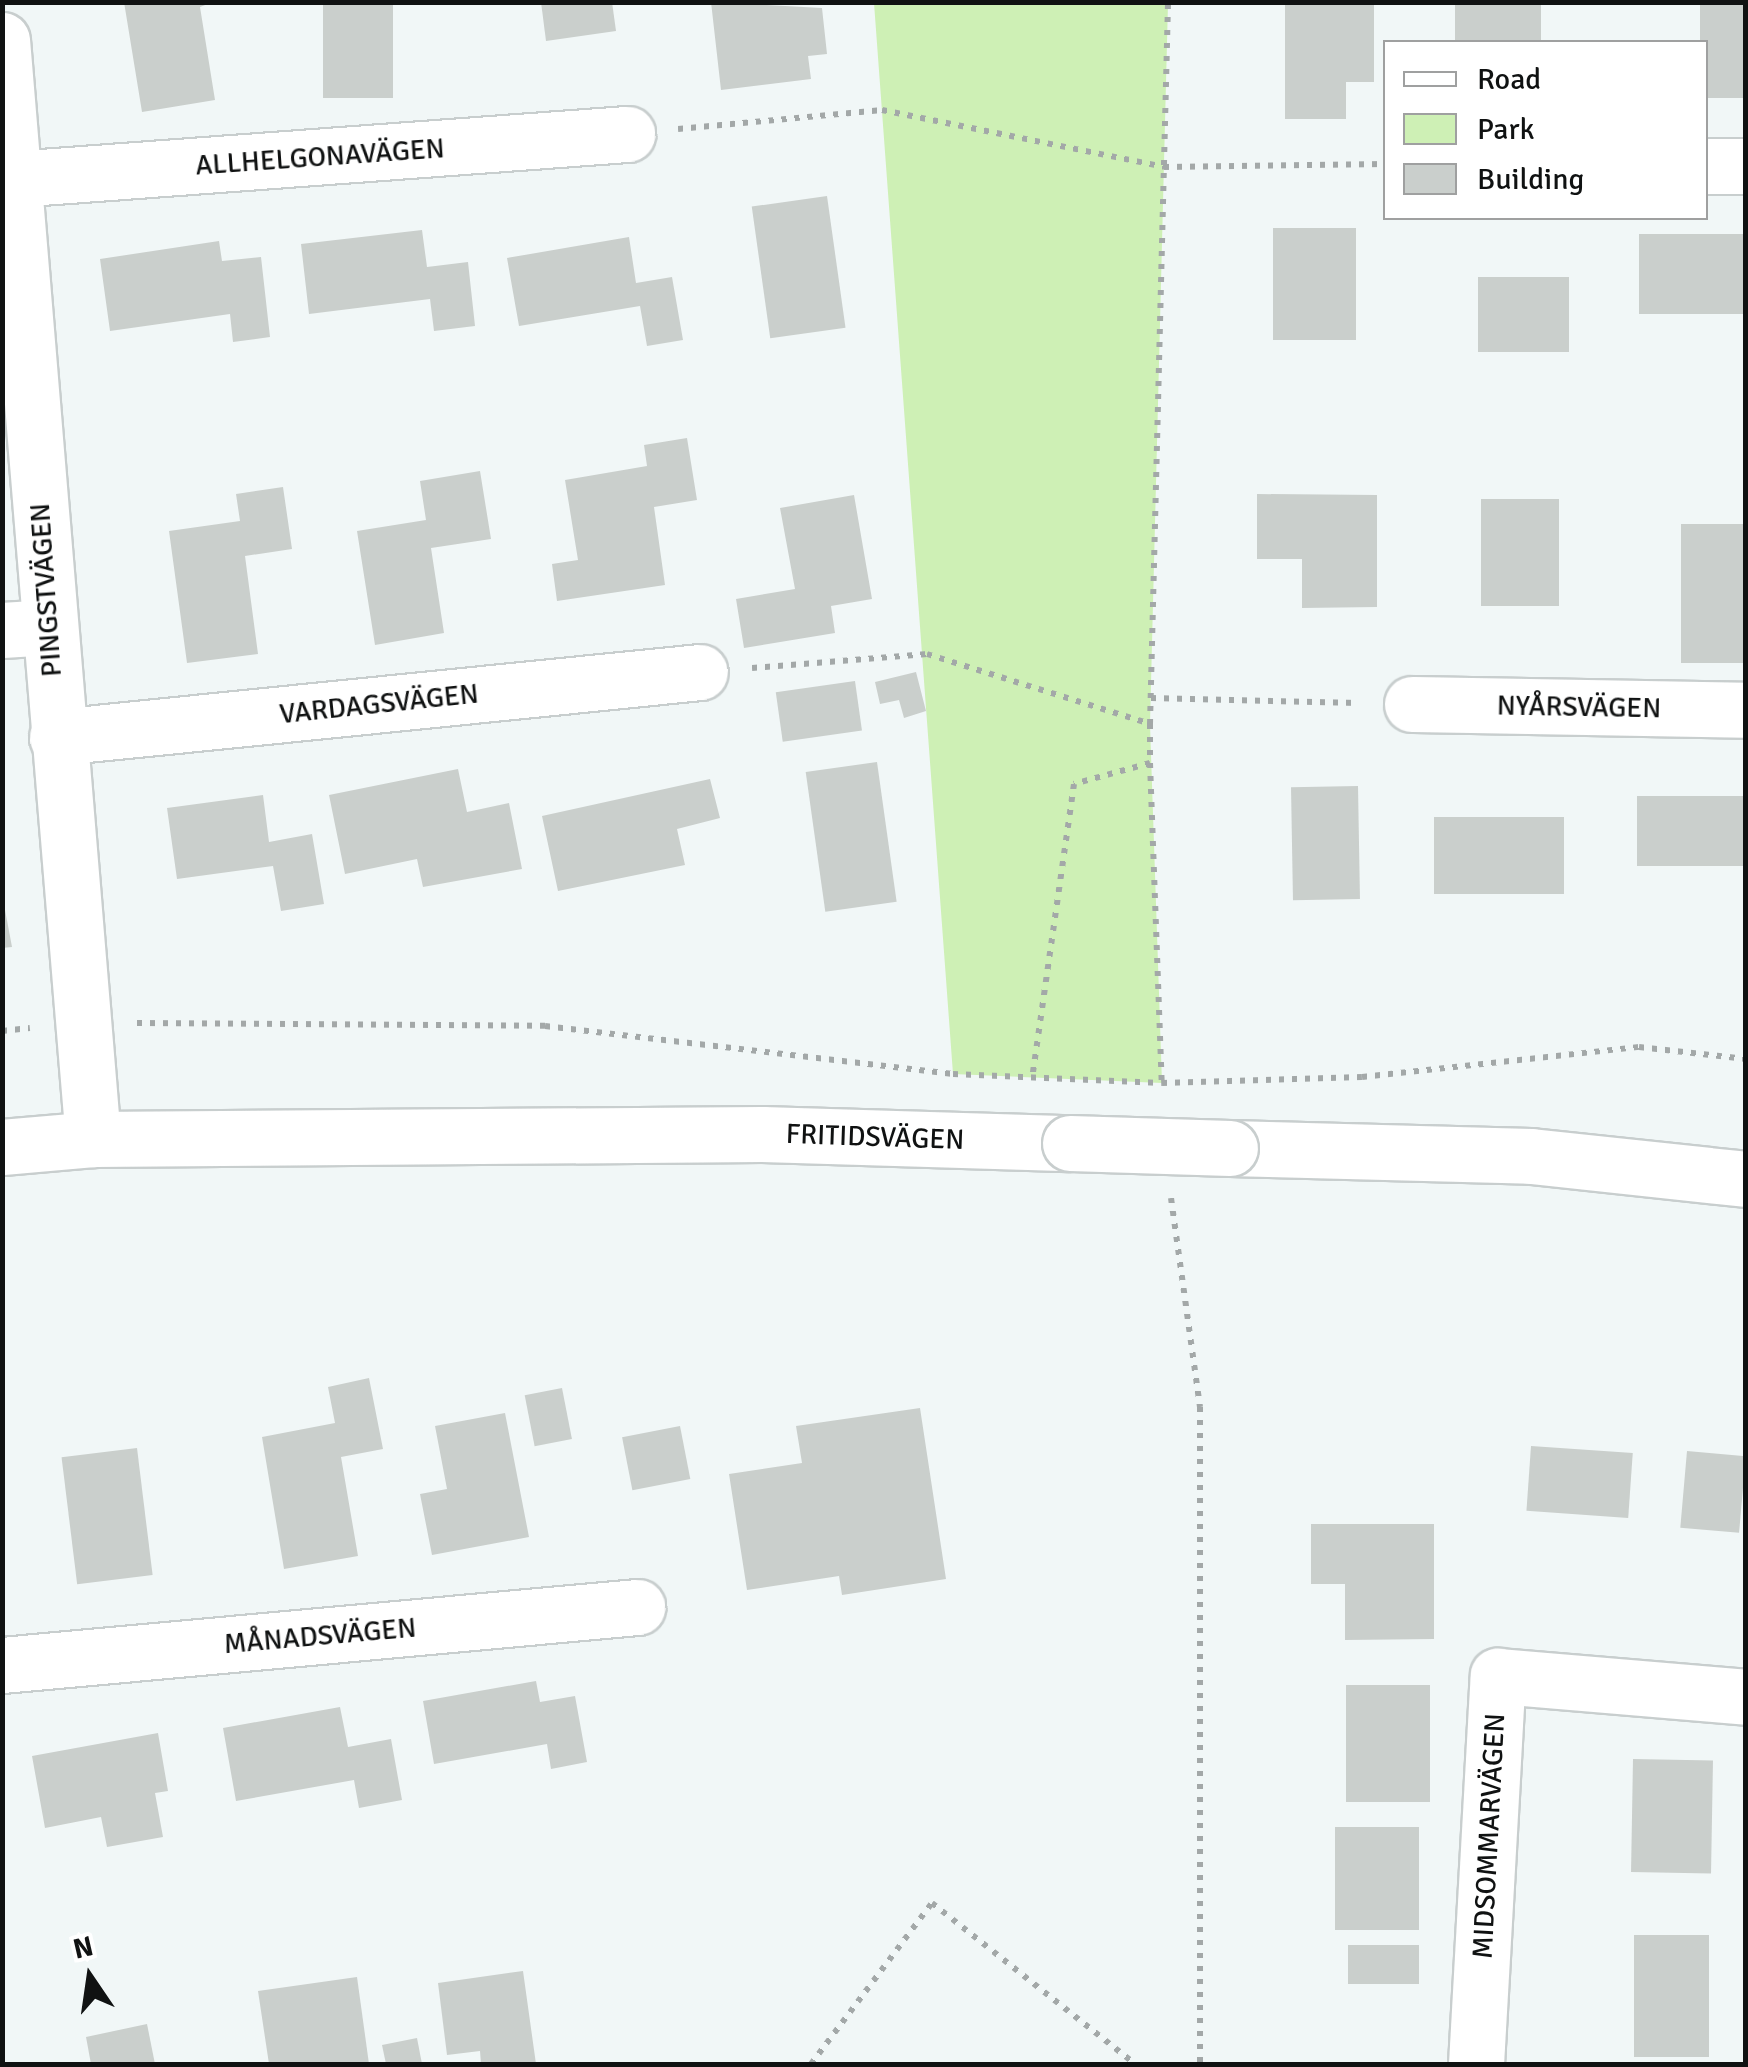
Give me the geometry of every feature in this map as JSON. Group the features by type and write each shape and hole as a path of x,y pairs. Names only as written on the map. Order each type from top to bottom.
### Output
{"street":[{"name":"PINGSTVÄGEN","path":"3,61 14,179 26,628 56,737 94,1139"},
{"name":"ALLHELGONAVÄGEN","path":"14,179 627,134"},
{"path":"1708,166 1746,166"},
{"name":"VARDAGSVÄGEN","path":"56,737 700,672"},
{"name":"NYÅRSVÄGEN","path":"1412,704 1746,710"},
{"name":"FRITIDSVÄGEN","path":"2,1147 94,1139 762,1134 1532,1156 1746,1180"},
{"name":"MÅNADSVÄGEN","path":"2,1665 637,1608"},
{"name":"MIDSOMMARVÄGEN","path":"1476,2064 1498,1676 1746,1697"}],"path":[{"path":"1164,1102 1150,698 1168,2"},
{"path":"627,134 882,110 1164,167 1383,164"},
{"path":"700,672 927,654 1150,724"},
{"path":"1150,698 1412,704"},
{"path":"1032,1078 1074,784 1150,763"},
{"path":"2,1030 84,1023 544,1026 1032,1078 1162,1083 1362,1077 1639,1047 1746,1058"},
{"path":"1170,1179 1200,1407 1200,2064"},
{"path":"812,2064 932,1903 1136,2064"}],"green space":[{"path":"874,3 1168,3 1150,724 1162,1083 953,1074"}],"building":[{"path":"124,2 213,2 200,7 215,100 142,112"},
{"path":"323,2 393,2 393,98 323,98"},
{"path":"541,2 612,2 616,31 546,41"},
{"path":"711,2 822,8 827,54 808,56 811,79 721,90"},
{"path":"1285,2 1374,2 1374,82 1346,82 1346,119 1285,119"},
{"path":"1455,2 1541,2 1541,40 1455,40"},
{"path":"1700,2 1746,2 1746,98 1708,98 1708,40 1700,40"},
{"path":"827,196 846,328 770,338 752,207"},
{"path":"1273,228 1356,228 1356,340 1273,340"},
{"path":"422,230 427,267 468,262 475,326 434,331 430,299 309,314 301,244"},
{"path":"1639,234 1746,234 1746,314 1639,314"},
{"path":"629,237 636,283 672,277 683,340 647,346 640,306 519,326 507,258"},
{"path":"219,241 222,261 261,257 270,337 233,342 230,314 110,331 100,259"},
{"path":"1478,277 1569,277 1569,352 1478,352"},
{"path":"687,438 697,500 654,507 665,585 557,601 552,564 578,560 565,480 647,466 644,445"},
{"path":"480,471 491,539 431,548 444,633 375,645 357,531 426,520 420,481"},
{"path":"283,487 292,549 245,556 258,654 187,663 169,531 240,521 236,494"},
{"path":"1257,494 1377,495 1377,607 1302,608 1302,559 1257,559"},
{"path":"854,495 872,599 831,606 835,633 744,648 736,599 795,589 780,508"},
{"path":"1481,499 1559,499 1559,606 1481,606"},
{"path":"1681,524 1746,524 1746,663 1681,663"},
{"path":"916,672 926,711 904,718 899,700 880,704 875,682"},
{"path":"855,681 862,731 783,742 776,692"},
{"path":"877,762 897,902 825,912 806,772"},
{"path":"458,769 467,812 509,803 522,869 423,887 417,859 345,874 329,795"},
{"path":"710,779 720,818 677,829 685,865 558,891 542,816"},
{"path":"1358,786 1360,899 1293,900 1291,787"},
{"path":"263,795 269,842 312,834 324,904 281,911 273,866 177,879 167,808"},
{"path":"1637,796 1746,796 1746,866 1637,866"},
{"path":"1434,817 1564,817 1564,894 1434,894"},
{"path":"2,894 12,947 2,948"},
{"path":"369,1378 383,1449 341,1457 358,1556 284,1569 262,1437 335,1423 328,1387"},
{"path":"562,1388 572,1439 535,1446 525,1395"},
{"path":"920,1408 946,1579 842,1595 839,1576 747,1590 729,1474 802,1463 796,1426"},
{"path":"505,1413 529,1537 432,1555 420,1494 447,1489 435,1426"},
{"path":"680,1426 690,1479 632,1490 622,1437"},
{"path":"1531,1446 1633,1453 1628,1518 1526,1511"},
{"path":"137,1448 153,1575 77,1584 62,1457"},
{"path":"1687,1451 1746,1456 1739,1533 1680,1528"},
{"path":"1311,1524 1434,1524 1434,1639 1345,1640 1345,1584 1311,1584"},
{"path":"536,1681 540,1702 575,1696 587,1762 551,1769 547,1744 434,1764 423,1701"},
{"path":"1346,1685 1430,1685 1430,1802 1346,1802"},
{"path":"340,1707 348,1747 391,1739 402,1800 359,1808 354,1780 236,1801 223,1728"},
{"path":"158,1733 168,1791 155,1793 163,1837 107,1847 101,1817 45,1828 32,1756"},
{"path":"1633,1759 1713,1760 1711,1873 1631,1872"},
{"path":"1335,1827 1419,1827 1419,1930 1335,1930"},
{"path":"1634,1935 1709,1935 1709,2057 1634,2057"},
{"path":"1348,1945 1419,1945 1419,1984 1348,1984"},
{"path":"523,1971 536,2064 481,2064 480,2051 447,2055 438,1983"},
{"path":"357,1977 369,2064 269,2064 258,1991"},
{"path":"147,2024 155,2064 91,2064 86,2037"},
{"path":"417,2038 422,2064 386,2064 382,2045"}]}
